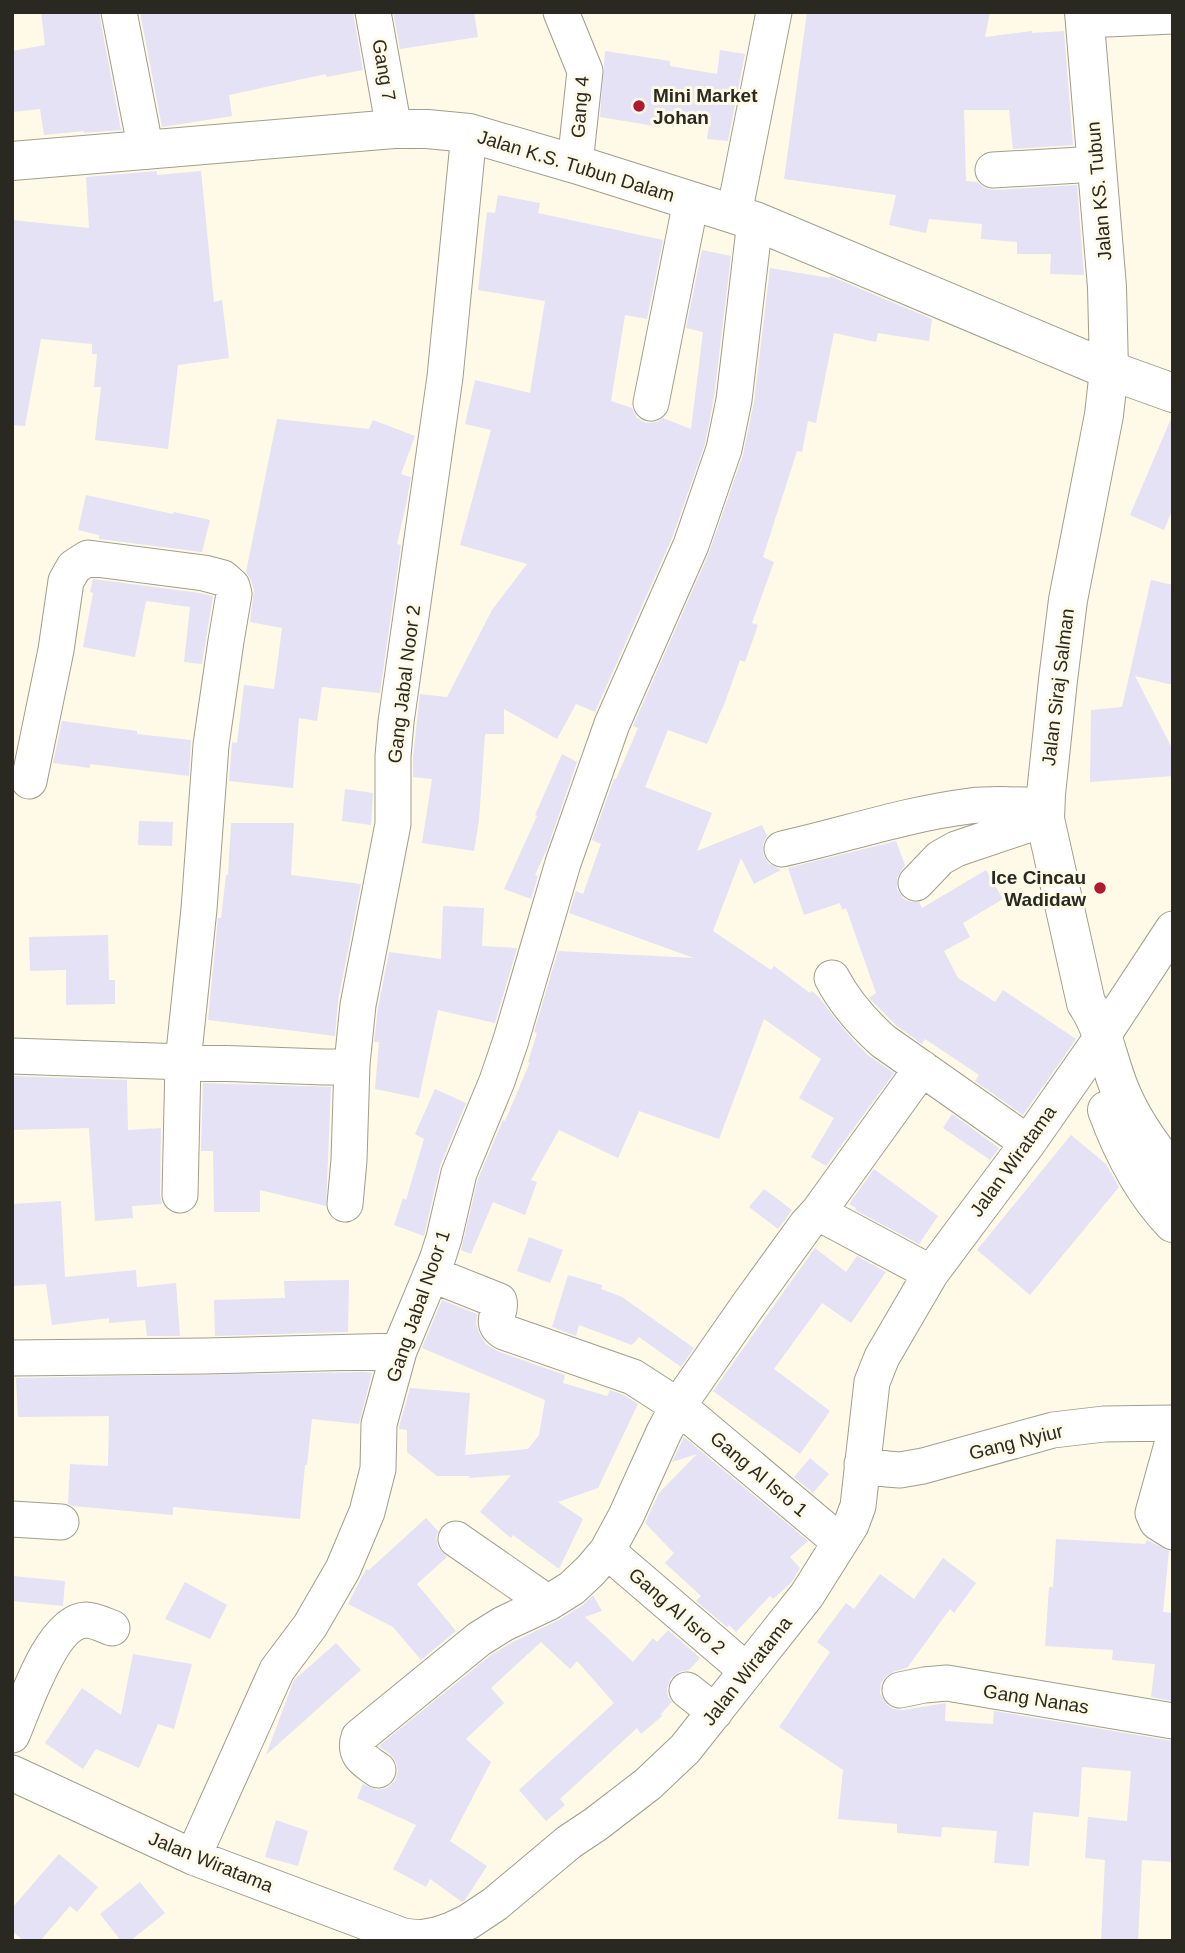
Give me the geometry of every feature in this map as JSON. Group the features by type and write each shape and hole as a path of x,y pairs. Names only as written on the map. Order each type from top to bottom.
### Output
{"street":[{"path":"119,12 146,150"},
{"name":"Gang 7","path":"373,12 394,129"},
{"name":"Gang 4","path":"561,12 585,71 575,164"},
{"name":"Gang Jabal Noor 1","path":"193,1857 277,1670 310,1626 355,1545 378,1469 379,1424 399,1351 444,1238 459,1173 511,1040 563,863 612,724 691,545 724,449 734,400 745,218 774,12"},
{"path":"1085,16 1173,16"},
{"name":"Jalan KS. Tubun","path":"1085,16 1107,287 1109,370"},
{"name":"Jalan K.S. Tubun Dalam","path":"12,161 394,129 469,133 745,218 1109,370 1173,393"},
{"name":"Gang Jabal Noor 2","path":"345,1204 352,1064 358,1006 393,824 393,756 397,713 445,377 469,133"},
{"path":"993,170 1097,164"},
{"path":"650,402 691,201"},
{"name":"Jalan Siraj Salman","path":"1109,370 1104,415 1067,607 1045,813 1092,1032 1134,1118 1157,1156 1145,1190 1173,1223"},
{"path":"29,781 66,581 74,567 88,558 204,573 223,578 229,583 234,594 211,745 199,909 183,1062 180,1195"},
{"path":"782,849 838,837 915,815 971,806 993,804 1045,813"},
{"path":"916,883 940,858 956,849 1045,813"},
{"name":"Jalan Wiratama","path":"12,1773 193,1857 403,1936 435,1938 468,1922 495,1904 569,1842 648,1784 685,1749 807,1595 851,1525 858,1506 872,1382 882,1357 931,1273 1028,1143 1092,1032 1173,929"},
{"path":"832,978 862,1022 883,1041 1028,1143"},
{"path":"12,1056 324,1067 352,1064"},
{"path":"378,1770 358,1753 359,1737 479,1639 572,1588 607,1550 678,1406 749,1304 922,1068"},
{"path":"819,1211 931,1273"},
{"name":"Gang Al Isro 1","path":"431,1274 499,1301 496,1321 504,1332 633,1377 678,1406 840,1542"},
{"path":"12,1358 399,1351"},
{"name":"Gang Nyiur","path":"862,1464 887,1469 923,1466 1054,1430 1104,1424 1173,1423"},
{"path":"1173,1441 1153,1513 1157,1522 1173,1532"},
{"path":"12,1519 61,1522"},
{"path":"456,1539 548,1603"},
{"name":"Gang Al Isro 2","path":"607,1550 747,1671"},
{"path":"12,1735 44,1661 60,1635 79,1622 87,1620 112,1628"},
{"name":"Gang Nanas","path":"900,1690 947,1683 1173,1721"},
{"path":"687,1690 715,1712"}],"building":[{"path":"41,12 99,12 121,130 44,135 40,109 12,112 12,51 45,45"},
{"path":"140,12 353,12 363,70 327,77 326,74 229,95 232,116 162,127"},
{"path":"393,12 474,12 478,37 400,49"},
{"path":"807,12 990,12 985,37 1032,31 1064,31 1073,145 1013,149 1009,110 964,110 966,181 977,182 994,190 1077,185 1084,275 1050,274 1051,254 1017,254 1017,242 981,239 982,224 929,219 926,233 889,225 896,195 784,179"},
{"path":"720,50 745,54 728,141 707,139 709,126 662,118 661,127 600,117 605,51 670,61 670,66 717,74"},
{"path":"157,171 157,175 201,171 214,302 222,300 229,358 178,365 168,449 95,440 101,387 94,387 97,354 92,354 92,344 41,339 25,426 12,425 12,220 89,228 86,177"},
{"path":"498,195 540,203 538,213 663,240 647,319 625,315 611,401 632,408 637,418 646,423 657,422 663,418 691,429 703,332 686,328 702,250 731,256 714,397 705,444 672,538 595,712 576,704 557,739 504,709 504,734 485,734 474,851 422,843 432,779 413,777 413,757 420,694 447,697 492,610 527,564 460,545 491,430 465,424 475,380 530,393 545,301 478,290 487,212 495,213"},
{"path":"770,268 830,276 932,319 929,341 878,333 876,342 834,333 816,423 808,421 802,452 797,451 763,557 774,562 752,623 758,625 745,662 740,660 707,744 668,730 645,787 712,813 697,851 762,825 767,836 763,844 763,854 768,863 781,870 754,884 741,858 713,931 771,970 774,966 810,993 812,991 869,1056 894,1073 826,1166 811,1157 834,1118 799,1098 821,1059 764,1019 719,1139 639,1111 618,1158 559,1130 531,1180 537,1182 525,1215 493,1202 471,1254 461,1250 478,1179 530,1062 537,1033 534,1032 558,951 694,958 569,913 576,891 583,894 601,844 592,840 614,779 638,728 633,726 709,553 743,455 754,402"},
{"path":"1173,414 1173,508 1164,530 1130,515"},
{"path":"277,419 369,429 373,420 415,436 401,474 411,477 397,544 401,545 380,693 322,687 317,721 299,718 293,788 229,781 232,742 237,743 244,685 274,689 282,628 250,622 254,590 246,572"},
{"path":"86,495 210,520 202,552 99,539 99,535 78,530"},
{"path":"93,579 213,596 202,664 184,662 190,607 146,601 135,657 83,647"},
{"path":"1151,580 1173,585 1173,685 1135,676 1173,750 1173,776 1090,782 1091,710 1122,707"},
{"path":"62,721 191,740 189,776 90,764 90,768 53,763"},
{"path":"562,754 577,762 547,849 535,875 538,876 531,899 504,889"},
{"path":"345,789 373,793 371,825 342,821"},
{"path":"139,821 173,822 172,846 138,845"},
{"path":"231,823 294,823 291,875 361,884 338,1001 335,1036 208,1020 218,918 221,918 228,875"},
{"path":"896,841 905,865 897,878 897,889 903,898 919,902 922,908 986,870 1003,899 963,923 970,937 944,951 958,978 995,1002 1003,990 1076,1039 1023,1115 975,1081 979,1075 925,1039 922,1044 896,1025 869,998 876,993 846,908 842,910 840,903 804,915 788,868"},
{"path":"443,906 484,908 482,946 517,948 495,1023 438,1010 419,1098 375,1089 379,1042 374,1042 389,952 441,959"},
{"path":"108,935 109,980 115,980 115,1004 66,1005 66,970 30,971 29,937"},
{"path":"12,1076 127,1080 128,1130 161,1128 162,1204 132,1206 133,1218 95,1221 89,1128 12,1130"},
{"path":"203,1083 331,1087 326,1206 260,1190 260,1212 214,1212 213,1151 201,1151"},
{"path":"435,1089 466,1103 440,1166 424,1236 394,1225 403,1198 406,1200 424,1139 415,1134"},
{"path":"952,1114 999,1148 990,1160 943,1128"},
{"path":"1071,1135 1106,1164 1119,1187 1030,1295 977,1250"},
{"path":"874,1169 938,1216 919,1244 855,1210 856,1208 849,1204"},
{"path":"764,1189 792,1210 778,1229 749,1207"},
{"path":"61,1201 65,1277 136,1270 137,1287 176,1283 180,1336 147,1336 145,1320 109,1323 109,1318 52,1325 46,1284 12,1286 12,1204"},
{"path":"529,1237 563,1250 550,1283 517,1271"},
{"path":"815,1248 846,1272 857,1256 886,1272 851,1323 822,1303 774,1369 830,1411 800,1454 713,1391"},
{"path":"568,1275 602,1285 601,1289 622,1297 694,1348 681,1367 639,1337 632,1345 579,1325 576,1336 552,1327"},
{"path":"349,1280 348,1332 215,1336 214,1300 285,1298 284,1281"},
{"path":"442,1300 477,1314 476,1324 480,1335 486,1344 497,1351 565,1375 563,1383 607,1396 610,1390 638,1404 598,1488 558,1502 583,1519 559,1569 513,1535 511,1538 480,1512 511,1475 468,1478 470,1476 437,1476 407,1452 407,1430 399,1427 410,1388 470,1393 465,1455 528,1449 539,1435 545,1400 422,1348"},
{"path":"372,1373 359,1424 312,1419 300,1519 173,1507 173,1515 73,1506 68,1504 70,1464 108,1466 109,1416 18,1417 16,1378"},
{"path":"684,1437 808,1541 790,1557 800,1568 791,1583 773,1599 770,1596 736,1632 696,1601 701,1596 665,1563 674,1553 645,1523 659,1493 697,1454 672,1462"},
{"path":"810,1458 829,1474 813,1493 794,1477"},
{"path":"426,1518 438,1531 438,1547 447,1557 417,1584 456,1631 421,1660 393,1627 348,1604 366,1569 369,1570"},
{"path":"1056,1539 1145,1544 1147,1540 1169,1551 1163,1612 1173,1613 1173,1701 1151,1697 1155,1664 1112,1660 1113,1650 1045,1646"},
{"path":"943,1558 976,1583 954,1613 950,1609 907,1668 886,1676 881,1683 880,1693 886,1704 893,1709 903,1710 946,1703 945,1721 993,1724 994,1711 1173,1741 1173,1862 1142,1860 1138,1941 1101,1941 1105,1860 1085,1858 1088,1817 1127,1821 1131,1771 1082,1767 1079,1817 1033,1812 1029,1866 994,1863 997,1831 942,1827 941,1837 897,1833 897,1824 838,1819 843,1770 779,1727 830,1652 817,1642 846,1603 854,1609 880,1574 914,1599"},
{"path":"12,1576 65,1581 63,1606 12,1601"},
{"path":"185,1582 227,1605 210,1639 165,1619"},
{"path":"593,1595 602,1611 585,1617 633,1662 653,1638 657,1642 668,1630 700,1658 689,1670 679,1672 671,1678 667,1688 672,1702 662,1716 641,1734 637,1728 560,1799 565,1805 546,1821 519,1790 614,1703 577,1661 570,1669 541,1642 491,1688 504,1703 466,1739 491,1762 450,1841 487,1866 465,1900 462,1902 430,1879 426,1887 393,1869 416,1825 357,1798 363,1784 377,1790 387,1788 395,1781 398,1771 396,1762 379,1746 491,1655 559,1620 583,1605"},
{"path":"336,1643 361,1670 266,1755 294,1680"},
{"path":"133,1654 192,1664 174,1729 158,1724 139,1768 96,1749 83,1769 45,1743 82,1688 121,1715"},
{"path":"276,1820 308,1831 298,1866 265,1857"},
{"path":"59,1854 98,1887 77,1912 70,1906 40,1941 24,1941 12,1931 12,1908"},
{"path":"140,1882 165,1913 130,1941 121,1941 100,1914"}],"place":[{"name":"Mini Market Johan","path":"639,106"},
{"name":"Ice Cincau Wadidaw","path":"1100,888"}]}
